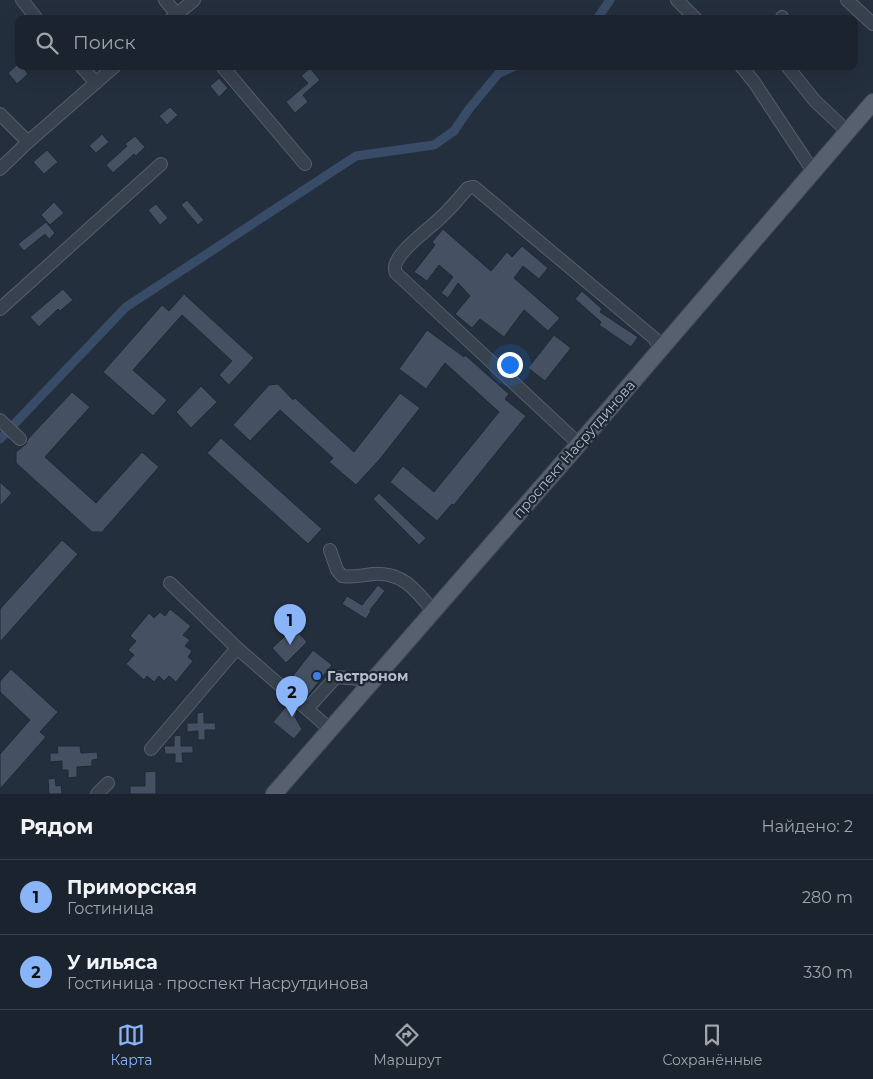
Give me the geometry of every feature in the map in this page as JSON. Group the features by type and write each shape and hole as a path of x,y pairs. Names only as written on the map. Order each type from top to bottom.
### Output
{"main road":[{"name":"проспект Насрутдинова","path":"274,794 579,444 873,102"}],"street":[{"path":"22,0 34,15"},
{"path":"165,0 176,15"},
{"path":"179,15 194,0"},
{"path":"677,0 692,15"},
{"path":"847,0 873,24"},
{"path":"85,70 96,83"},
{"path":"0,169 111,70"},
{"path":"225,70 305,164"},
{"path":"744,70 813,171"},
{"path":"790,70 815,101 847,132"},
{"path":"0,114 28,142"},
{"path":"0,309 161,164"},
{"path":"579,444 396,273 395,265 410,245 440,219 468,188 474,186 654,338 660,348"},
{"path":"0,420 20,439"},
{"path":"330,550 337,570 342,576 388,574 400,578 421,596 433,611"},
{"path":"170,583 237,648 331,730"},
{"path":"151,749 237,648"},
{"path":"303,706 336,676 373,680"},
{"path":"97,794 108,783"}],"building":[{"path":"15,67 15,70 25,70 28,74 17,84 8,73"},
{"path":"308,70 312,70 320,80 303,95 308,102 295,113 286,102 308,83 301,76"},
{"path":"219,78 228,88 219,97 210,86"},
{"path":"170,107 178,115 167,125 159,116"},
{"path":"102,134 109,142 96,153 89,146"},
{"path":"135,136 145,147 136,156 134,154 113,173 106,165"},
{"path":"47,150 58,162 44,174 33,162"},
{"path":"187,200 204,220 198,225 181,205"},
{"path":"54,202 64,213 50,225 41,215"},
{"path":"156,204 168,218 160,225 148,210"},
{"path":"46,222 55,233 49,239 45,234 24,251 18,244"},
{"path":"443,229 491,271 507,252 512,257 522,246 548,268 539,279 523,266 514,278 560,318 548,331 524,310 504,337 480,319 472,328 455,314 470,296 458,283 448,298 441,293 453,277 439,265 427,281 414,272 435,245 432,242"},
{"path":"63,289 73,300 60,311 58,309 39,327 30,317"},
{"path":"582,291 602,309 600,312 638,337 631,347 599,325 601,322 575,299"},
{"path":"184,294 254,358 229,385 219,375 232,361 182,315 133,370 167,400 153,416 103,372 162,305 169,311"},
{"path":"427,330 464,357 465,355 509,394 505,399 526,416 454,505 452,504 437,521 390,482 403,466 434,492 499,412 445,363 426,389 399,369"},
{"path":"554,335 571,348 545,381 528,368"},
{"path":"278,384 293,400 295,398 354,452 400,393 420,408 380,459 356,485 329,462 333,458 280,410 250,441 233,425 269,385"},
{"path":"201,386 217,402 191,428 176,412"},
{"path":"72,392 90,407 45,457 96,503 142,452 159,467 102,532 92,532 16,463 16,452 26,444 28,439"},
{"path":"221,438 322,529 308,544 207,453"},
{"path":"0,482 12,493 0,506"},
{"path":"379,493 426,538 419,545 373,499"},
{"path":"62,540 78,554 0,642 0,609"},
{"path":"378,585 385,591 370,610 366,619 342,604 347,596 362,605"},
{"path":"170,609 191,626 183,635 190,640 185,646 192,651 188,657 193,661 176,682 169,676 164,681 159,676 154,682 147,676 144,680 126,664 134,655 128,650 136,641 130,636 149,613 154,618 160,612 165,616"},
{"path":"294,628 307,642 286,663 272,648"},
{"path":"313,650 332,665 306,698 288,682"},
{"path":"11,669 58,712 40,732 46,737 0,789 0,754 30,720 0,692 0,681"},
{"path":"288,704 297,712 295,717 302,729 294,739 273,722"},
{"path":"204,712 204,723 215,723 216,730 205,730 205,740 198,740 198,731 187,732 187,723 197,723 197,713"},
{"path":"181,735 181,746 193,746 193,753 182,753 183,763 175,763 175,754 165,754 164,746 174,746 174,736"},
{"path":"57,746 80,746 81,753 97,752 98,759 92,760 92,766 77,767 77,777 68,778 68,770 62,770 62,761 50,762 50,753 58,753"},
{"path":"156,771 156,794 130,794 130,786 145,786 145,772"},
{"path":"55,778 56,786 61,785 62,794 49,794 48,779"}],"waterway":[{"path":"600,15 610,0"},
{"path":"0,439 126,307 356,156 434,145 454,131 469,109 498,74 506,70"}],"place":[{"name":"Приморская","path":"290,645"},
{"name":"Гастроном","path":"317,676"},
{"name":"У ильяса","path":"292,717"}]}
